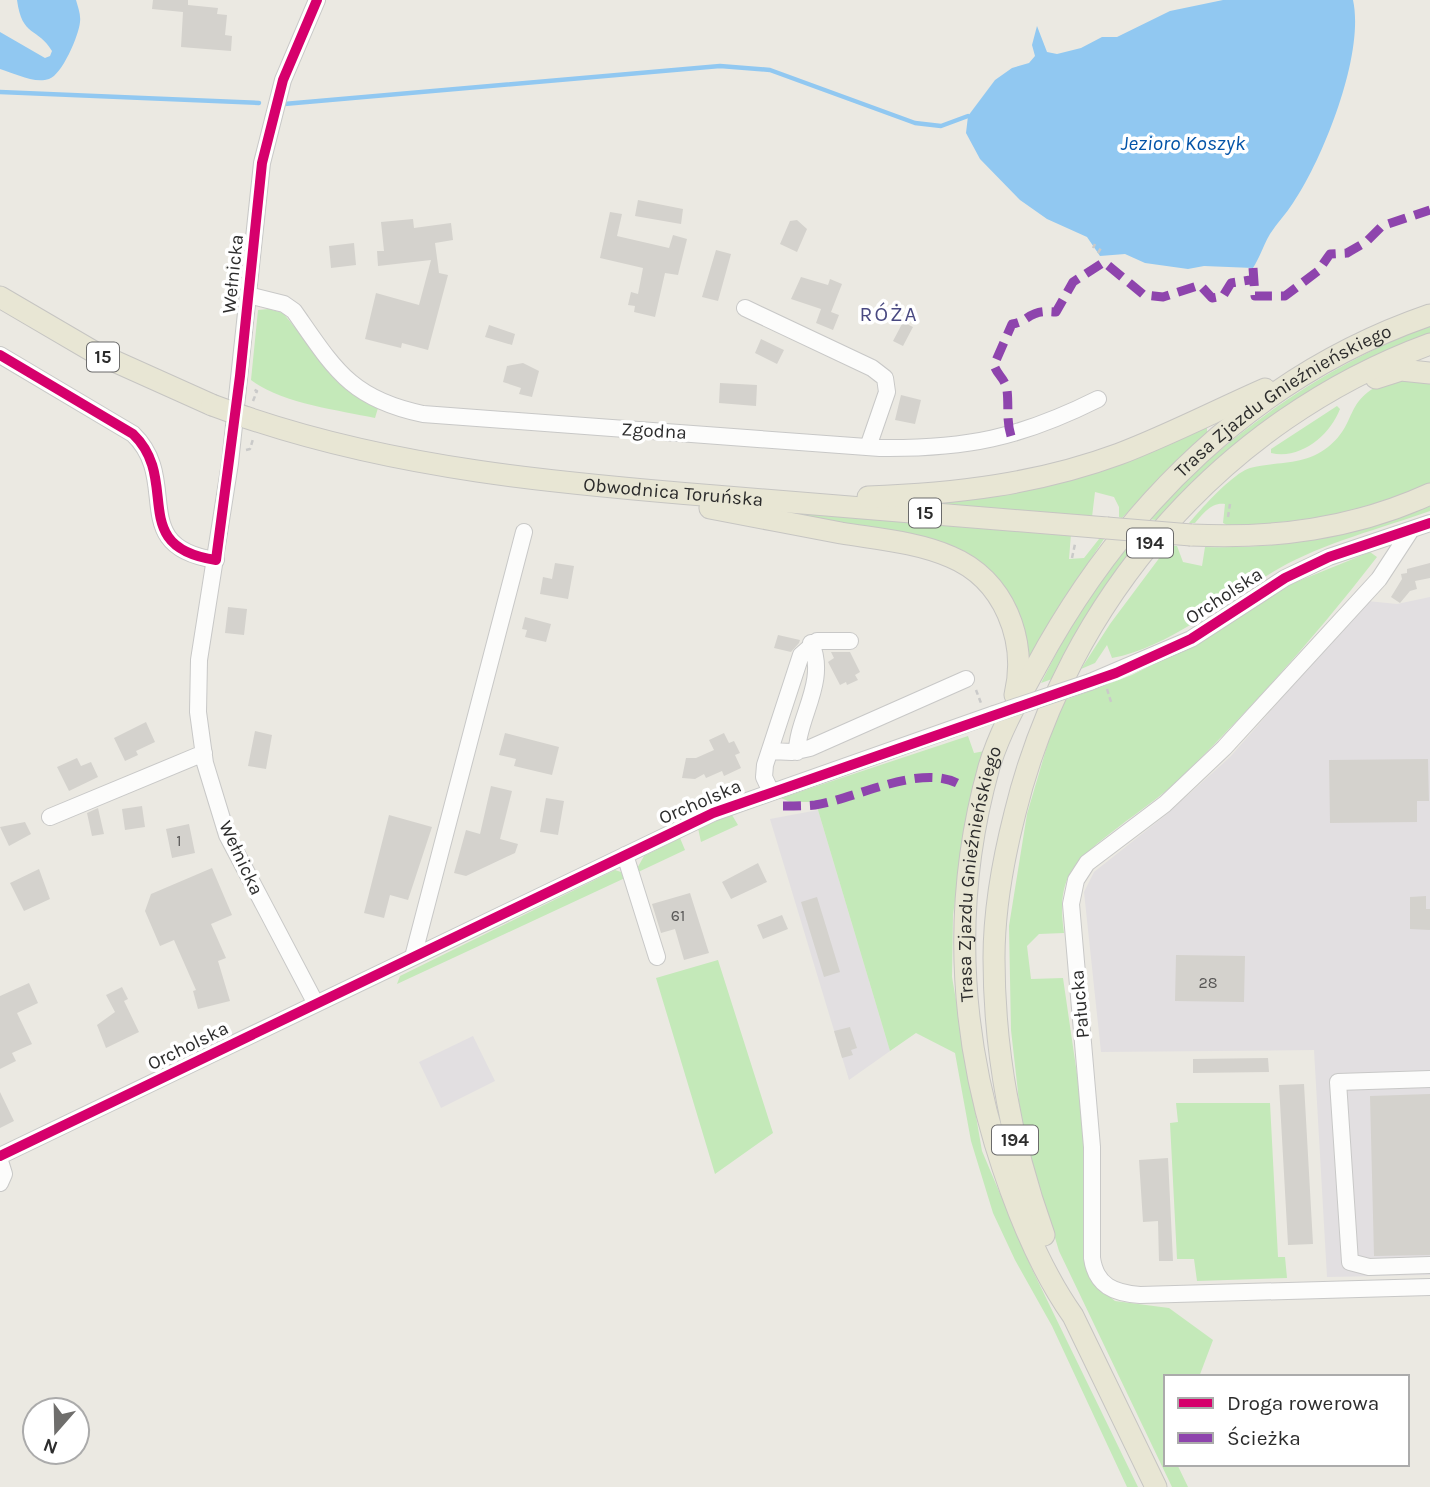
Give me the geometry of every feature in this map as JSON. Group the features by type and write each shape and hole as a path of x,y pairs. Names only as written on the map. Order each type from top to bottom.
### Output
{"main road":[{"name":"15","path":"0,297 105,358 212,405 250,427"},
{"name":"Trasa Zjazdu Gnieźnieńskiego","path":"1073,1316 1058,1294 1036,1250 999,1155 982,1095 966,989 962,940 970,854 990,766 994,714 1080,592 1142,510 1170,480 1232,425 1319,366 1382,334 1430,315"},
{"name":"Trasa Zjazdu Gnieźnieńskiego","path":"1156,1487 1073,1316 1020,1161 998,1040 994,957 1001,883 1011,830 1028,764 1048,709 1080,645 1115,589 1160,531 1192,497 1246,448 1294,414 1362,374 1430,344"},
{"name":"15","path":"744,499 813,500 940,493 1040,478 1147,443 1319,366"},
{"path":"1294,414 1388,373 1414,369 1430,373"},
{"name":"Obwodnica Toruńska","path":"250,427 413,463 614,488 1191,535 1257,536 1314,530 1364,519 1430,494"},
{"path":"614,488 926,548 962,562 996,592 1014,631 1018,676 994,714"}],"street":[{"name":"Wełnicka","path":"316,1004 227,835 204,753 198,712 199,660 230,463 262,163 274,111 295,49 317,0"},
{"name":"Zgodna","path":"248,295 284,304 294,311 336,370 373,400 391,408 423,414 546,425 671,430 868,447 937,449 1011,436 1052,422 1098,400"},
{"path":"745,308 872,368 885,378 887,392 868,447"},
{"path":"0,355 133,434 145,446 152,460 159,514 166,536 182,551 216,560"},
{"name":"Orcholska","path":"0,1159 713,813 994,714 1098,684 1191,639 1285,578 1329,557 1430,523"},
{"name":"Pałucka","path":"1411,530 1379,579 1224,748 1165,804 1087,863 1076,880 1071,904 1092,1147 1092,1258 1094,1271 1102,1284 1118,1293 1140,1295 1430,1287"},
{"path":"412,957 524,532"},
{"path":"797,752 814,687 815,655 811,643 821,640 850,641"},
{"name":"Orcholska","path":"771,792 764,773 802,655 811,643"},
{"path":"770,751 797,752 970,682"},
{"path":"50,817 204,753"},
{"path":"625,855 657,957"},
{"path":"1430,1079 1338,1082 1350,1262 1369,1267 1430,1265"},
{"path":"0,1159 4,1174 0,1183"},
{"path":"1369,1267 1370,1289"}],"path":[{"path":"1098,253 1101,248"},
{"path":"241,449 250,449 250,427"},
{"path":"1227,523 1230,504"},
{"path":"1072,558 1076,539"},
{"path":"970,682 994,714"},
{"path":"1098,684 1112,705"}],"shaded area":[{"path":"1430,597 1430,1275 1327,1277 1314,1050 1101,1052 1084,892 1094,872 1167,814 1230,757 1367,601 1397,604"},
{"path":"818,810 890,1051 849,1080 770,819"},
{"path":"473,1036 495,1081 441,1108 419,1062"}],"green space":[{"path":"269,309 283,313 339,381 378,408 375,418 294,400 278,395 251,380 258,310"},
{"path":"1430,325 1430,334 1353,368 1282,411 1217,462 1156,520 1147,519 1210,459 1278,406 1351,362"},
{"path":"1393,379 1430,382 1430,483 1379,502 1307,519 1229,526 1223,523 1225,504 1220,504 1208,509 1195,523 1189,523 1218,492 1243,471 1300,460 1328,447 1338,438 1365,394"},
{"path":"1337,406 1340,409 1335,419 1313,443 1293,453 1271,453 1271,449"},
{"path":"1207,426 1207,433 1169,468 1122,518 1119,517 1119,507 1114,497 1095,492 1092,517 927,504"},
{"path":"1430,506 1430,511 1296,559 1156,644 1112,658 1107,645 1095,663 1081,669 1110,624 1169,545 1177,546 1183,562 1202,566 1205,547 1263,546 1348,533"},
{"path":"776,511 1071,534 1069,559 1084,558 1099,539 1104,539 1057,610 1028,663 996,580"},
{"path":"1128,542 1137,542 1089,610 1052,679 1041,683 1071,625"},
{"path":"1370,552 1377,557 1305,646 1254,703 1163,794 1104,838 1080,860 1068,877 1063,892 1064,933 1039,934 1027,946 1031,979 1063,978 1087,1143 1085,1262 1093,1283 1115,1301 1169,1308 1213,1340 1200,1375 1164,1375 1164,1466 1178,1466 1188,1487 1172,1487 1059,1251 1022,1128 1011,1030 1009,926 1027,814 1060,702 1132,675 1200,641 1284,587"},
{"path":"968,736 974,753 985,751 967,816 953,915 952,977 982,1151 1031,1267 1138,1487 1127,1487 1052,1326 1015,1260 993,1213 971,1141 955,1053 916,1033 890,1051 818,810 814,802 790,802 781,798"},
{"path":"732,815 738,825 701,842 698,828"},
{"path":"680,838 685,850 634,874 644,856"},
{"path":"615,870 621,872 625,878 397,984 400,976"},
{"path":"718,960 773,1133 715,1174 656,978"},
{"path":"1176,1103 1270,1103 1278,1257 1285,1257 1287,1278 1197,1281 1194,1259 1177,1259 1170,1123 1178,1122"}],"water":[{"path":"17,0 76,0 80,19 77,36 64,63 49,79 31,79 0,69 0,32 45,58 50,56 52,51 47,43 27,27 19,12"},
{"name":"Jezioro Koszyk","path":"1223,0 1353,0 1353,48 1339,105 1305,184 1270,234 1253,268 1204,266 1188,269 1145,263 1125,254 1100,256 1087,237 1047,219 1020,200 980,159 966,133 968,116 995,80 1012,68 1029,63 1035,56 1032,45 1037,26 1047,52 1057,54 1081,48 1102,37 1117,37 1170,11"}],"building":[{"path":"153,0 188,0 188,5 218,8 217,14 227,15 225,35 232,36 231,51 181,47 183,12 152,9"},
{"path":"638,200 683,209 681,224 635,216"},
{"path":"610,212 622,214 617,236 669,248 673,235 687,239 678,275 665,273 655,317 634,312 635,306 628,305 631,292 638,294 643,268 600,258"},
{"path":"413,219 414,228 451,223 453,240 435,243 439,273 448,275 428,350 402,343 401,348 365,339 376,293 419,305 431,260 378,266 377,251 384,251 381,222"},
{"path":"797,220 807,229 797,252 780,244 790,221"},
{"path":"354,243 356,265 331,268 329,246"},
{"path":"716,250 731,254 718,301 702,297"},
{"path":"801,277 828,285 830,279 842,284 831,312 839,315 833,330 816,323 821,309 791,299"},
{"path":"903,322 913,327 903,346 893,341"},
{"path":"489,325 515,334 512,345 485,337"},
{"path":"761,339 784,350 777,364 755,353"},
{"path":"523,363 539,371 532,397 519,394 521,388 503,382 507,366"},
{"path":"720,383 757,385 756,406 719,403"},
{"path":"901,395 921,400 915,424 895,420"},
{"path":"555,563 574,566 568,599 540,594 543,577 552,579"},
{"path":"1430,563 1430,578 1415,581 1417,589 1410,591 1400,603 1391,597 1402,579 1401,574 1407,573 1407,569"},
{"path":"228,607 247,609 244,635 225,633"},
{"path":"525,617 551,624 546,642 525,637 527,630 522,629"},
{"path":"778,635 800,640 791,652 774,648"},
{"path":"831,652 850,652 860,672 855,675 858,680 840,685 828,662 834,658"},
{"path":"146,722 155,742 136,751 138,755 125,761 114,738"},
{"path":"255,731 272,735 266,769 248,766"},
{"path":"505,733 559,747 552,775 514,766 516,759 499,755"},
{"path":"724,733 729,743 734,741 740,753 735,755 741,768 724,776 722,771 706,778 704,774 695,779 682,778 686,758 696,758 714,750 709,740"},
{"path":"77,758 81,766 91,762 98,777 69,791 57,767"},
{"path":"1428,759 1429,801 1417,801 1417,822 1330,823 1329,760"},
{"path":"491,786 512,791 500,839 518,844 515,853 466,876 454,873 466,830 480,834"},
{"path":"546,798 564,801 558,835 540,832"},
{"path":"142,806 145,827 125,830 122,809"},
{"path":"98,808 104,834 92,836 87,813"},
{"path":"389,815 432,827 408,900 390,895 384,918 364,913"},
{"path":"25,822 31,834 9,846 0,827"},
{"path":"189,824 195,853 172,858 166,829"},
{"path":"758,863 767,882 731,899 722,882"},
{"path":"212,868 232,915 211,924 226,958 218,961 230,1001 198,1009 193,991 196,990 174,940 160,946 145,911 151,894"},
{"path":"39,869 50,899 24,911 10,883"},
{"path":"690,893 709,953 684,960 675,929 661,933 652,904"},
{"path":"1426,896 1426,909 1430,909 1430,930 1410,929 1410,897"},
{"path":"817,897 840,972 824,977 801,902"},
{"path":"782,915 788,929 763,939 757,925"},
{"path":"1176,955 1245,956 1244,1002 1175,1001"},
{"path":"29,983 38,1003 17,1013 32,1044 12,1053 16,1061 0,1069 0,996"},
{"path":"122,987 128,999 124,1001 139,1032 106,1048 97,1025 115,1012 106,995"},
{"path":"850,1027 857,1048 851,1050 853,1055 842,1058 834,1031"},
{"path":"1268,1058 1269,1072 1193,1073 1193,1059"},
{"path":"1304,1084 1313,1244 1288,1245 1279,1085"},
{"path":"0,1092 14,1121 0,1128"},
{"path":"1430,1094 1430,1255 1374,1256 1370,1096"},
{"path":"1168,1158 1173,1261 1159,1261 1158,1221 1143,1222 1139,1160"}],"waterway":[{"path":"284,104 720,66 770,70 915,123 941,126 968,116"},
{"path":"0,92 259,103"}],"marked path":[{"path":"1253,268 1255,296 1285,296 1318,271 1330,254 1347,253 1366,242 1382,226 1430,210"},
{"path":"1011,436 1007,390 994,365 1012,324 1039,312 1056,312 1073,282 1104,262 1144,295 1163,297 1200,285 1212,298 1223,296 1231,283 1256,279"},
{"path":"783,806 831,802 906,780 942,778 957,783"}],"cycle path":[{"path":"0,355 133,434 147,452 154,472 163,527 172,541 189,553 216,560 240,376 262,163 283,80 317,0"},
{"path":"0,1156 713,813 1116,673 1191,639 1285,578 1329,557 1430,523"}],"district":[{"name":"RÓŻA","path":"889,314"}]}
